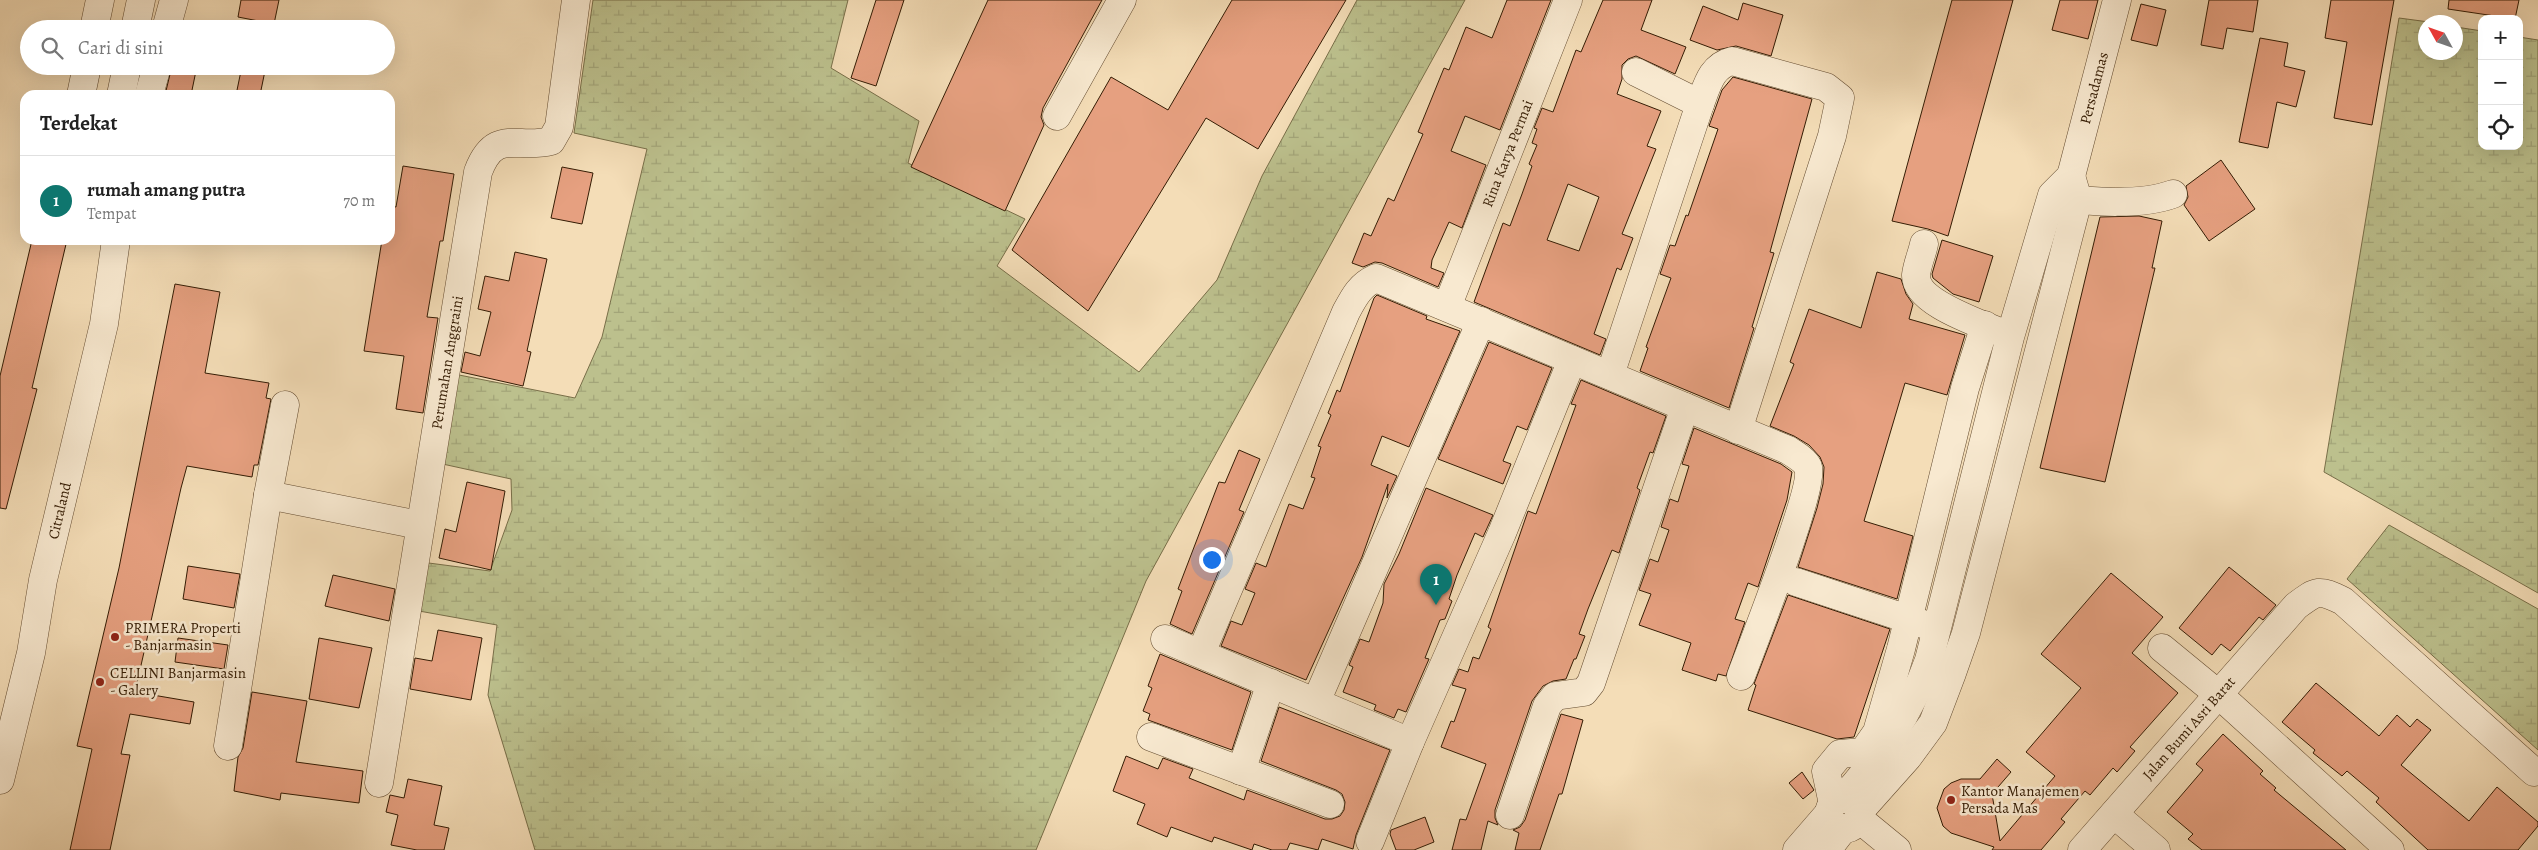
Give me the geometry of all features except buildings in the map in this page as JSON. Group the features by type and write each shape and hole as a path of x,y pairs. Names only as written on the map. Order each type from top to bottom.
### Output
{"street":[{"path":"96,20 100,0"},
{"path":"137,20 141,0"},
{"path":"168,20 174,0"},
{"name":"Perumahan Anggraini","path":"379,783 419,525 478,172 483,160 491,150 506,141 539,144 551,140 559,127 576,0"},
{"path":"1057,116 1122,0"},
{"name":"Rina Karya Permai","path":"1447,307 1568,0"},
{"name":"Persadamas","path":"1845,814 1908,757 1933,723 1966,633 2075,188 2117,0"},
{"path":"1610,375 1700,104 1710,78 1718,67 1732,60 1826,88 1840,98 1832,136 1738,430"},
{"path":"1636,72 1700,104"},
{"path":"82,90 85,75"},
{"path":"122,90 125,75"},
{"path":"150,90 154,75"},
{"path":"1827,850 1870,767 1893,735 1918,691 1937,628 2010,337 2052,195 2075,188 2143,200 2162,198 2173,194"},
{"path":"1924,244 1916,276 1920,290 1933,301 2010,337"},
{"name":"Citraland","path":"0,780 31,653 43,580 104,324 115,245"},
{"path":"1201,653 1355,294 1366,282 1376,278 1610,375 1798,456 1808,468 1808,480 1795,528 1741,676"},
{"path":"1316,702 1481,321"},
{"path":"1874,850 1845,814 1826,771 1840,754 1863,752 1877,732 1908,620 1965,388 1985,325"},
{"path":"1370,841 1410,742 1502,533 1572,360"},
{"path":"228,746 268,495 285,405"},
{"path":"1510,815 1546,706 1555,696 1584,692 1591,683 1685,407"},
{"path":"268,495 419,525"},
{"path":"1929,531 1960,538"},
{"path":"1796,582 1937,628"},
{"name":"Jalan Bumi Asri Barat","path":"2082,850 2296,606 2313,593 2324,591 2343,601 2534,772"},
{"path":"1165,639 1410,742"},
{"path":"2162,648 2218,694 2390,850"},
{"path":"1241,770 1271,683"},
{"path":"1151,737 1330,804"},
{"path":"1797,850 1845,814"},
{"path":"1845,814 1896,850"},
{"path":"2114,814 2156,850"}],"green space":[{"path":"593,0 848,0 831,68 919,121 908,163 1025,219 997,266 1139,372 1217,280 1262,176 1357,0 1465,0 1146,581 1036,850 535,850 488,695 497,625 419,611 421,562 490,571 512,510 511,479 438,463 454,374 575,398 602,337 647,149 574,133"},
{"path":"2399,18 2418,21 2418,60 2463,60 2463,28 2478,30 2478,150 2523,150 2523,38 2538,40 2538,593 2324,472"},
{"path":"2389,525 2538,609 2538,750 2347,579"}],"place":[{"name":"rumah amang putra","path":"1436,605"},
{"name":"PRIMERA Properti - Banjarmasin","path":"115,637"},
{"name":"CELLINI Banjarmasin - Galery","path":"100,682"},
{"name":"Kantor Manajemen Persada Mas","path":"1951,800"}]}
